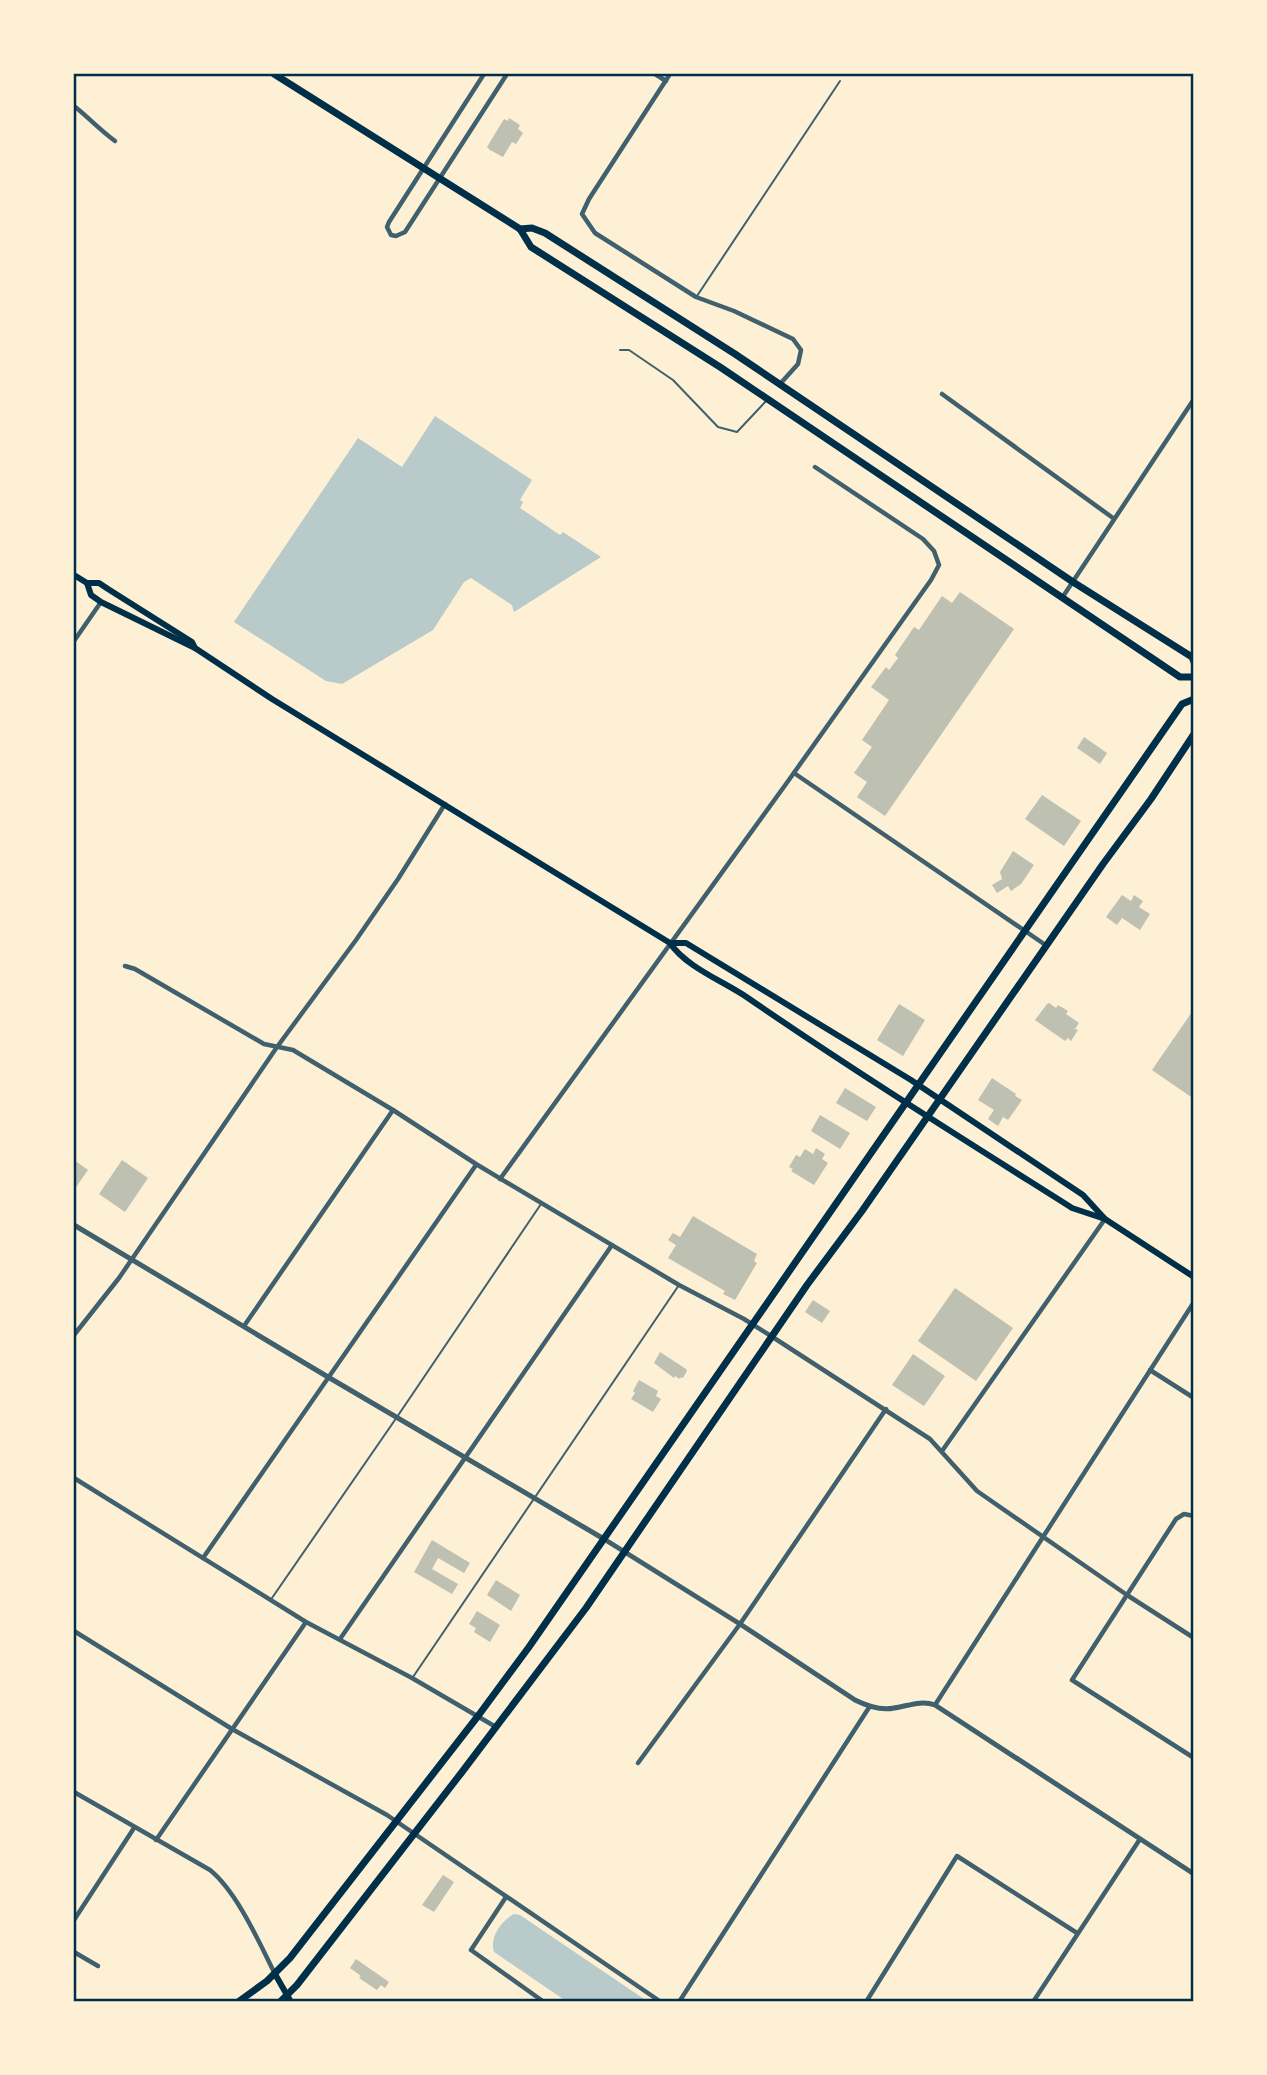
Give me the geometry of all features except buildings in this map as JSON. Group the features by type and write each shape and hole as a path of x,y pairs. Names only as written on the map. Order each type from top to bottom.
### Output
{"highway":[{"path":"274,74 520,229 531,247 768,399 1180,677 1194,677"},
{"path":"520,229 532,228 545,233 780,384 1073,582 1192,657 1194,662"},
{"path":"238,2001 275,1974 290,1958 478,1716 552,1615 1182,704 1194,699"},
{"path":"280,2001 289,1998 571,1627 1194,734"}],"main road":[{"path":"74,575 87,583 99,583 192,642 195,648"},
{"path":"87,583 91,595 195,648 272,699 670,943 678,955 738,991 809,1040 1072,1208 1105,1219"},
{"path":"670,943 686,943 919,1085 1083,1195 1105,1219 1194,1277"},
{"path":"275,1974 289,1998"}],"street":[{"path":"484,74 387,227 391,235 405,232 507,74"},
{"path":"655,74 666,80"},
{"path":"670,74 582,214 595,233 696,296 793,340 801,350 798,364 780,384"},
{"path":"74,106 115,141"},
{"path":"942,394 1113,518"},
{"path":"1062,599 1194,399"},
{"path":"500,1179 794,773 939,565 934,551 923,539 815,467"},
{"path":"74,641 101,601"},
{"path":"794,773 1046,946"},
{"path":"74,1335 132,1260 277,1048 356,940 445,804"},
{"path":"125,965 264,1044 293,1050 500,1179 679,1285 772,1336 930,1439 977,1491 1127,1595 1194,1637"},
{"path":"244,1326 393,1110"},
{"path":"203,1558 476,1164"},
{"path":"942,1451 1105,1219"},
{"path":"74,1225 604,1539 855,1700 885,1709 926,1702 935,1704 1194,1874"},
{"path":"340,1639 612,1245"},
{"path":"935,1704 1194,1303"},
{"path":"1150,1370 1194,1398"},
{"path":"638,1763 740,1624 886,1409"},
{"path":"74,1478 306,1622 412,1678 496,1727"},
{"path":"1194,1516 1184,1514 1176,1519 1072,1680 1194,1758"},
{"path":"156,1840 306,1622"},
{"path":"74,1631 232,1729 397,1821 661,2001"},
{"path":"679,2001 870,1706"},
{"path":"74,1792 210,1870 222,1880 233,1894 275,1974"},
{"path":"74,1920 134,1828"},
{"path":"1033,2001 1140,1839"},
{"path":"866,2001 957,1856 1077,1933"},
{"path":"506,1897 471,1950 544,2001"},
{"path":"74,1952 98,1966"}],"lane":[{"path":"696,296 840,81"},
{"path":"620,350 629,350 673,380 718,428 737,432 768,399"},
{"path":"272,1599 542,1204"},
{"path":"412,1678 679,1285"}],"shaded area":[{"path":"435,416 532,480 520,500 523,502 520,508 560,535 563,532 601,557 514,612 512,605 471,578 464,582 433,630 342,684 326,681 234,622 358,438 402,467"},
{"path":"514,1914 520,1915 647,2001 566,2001 494,1952 493,1941 497,1930"}]}
